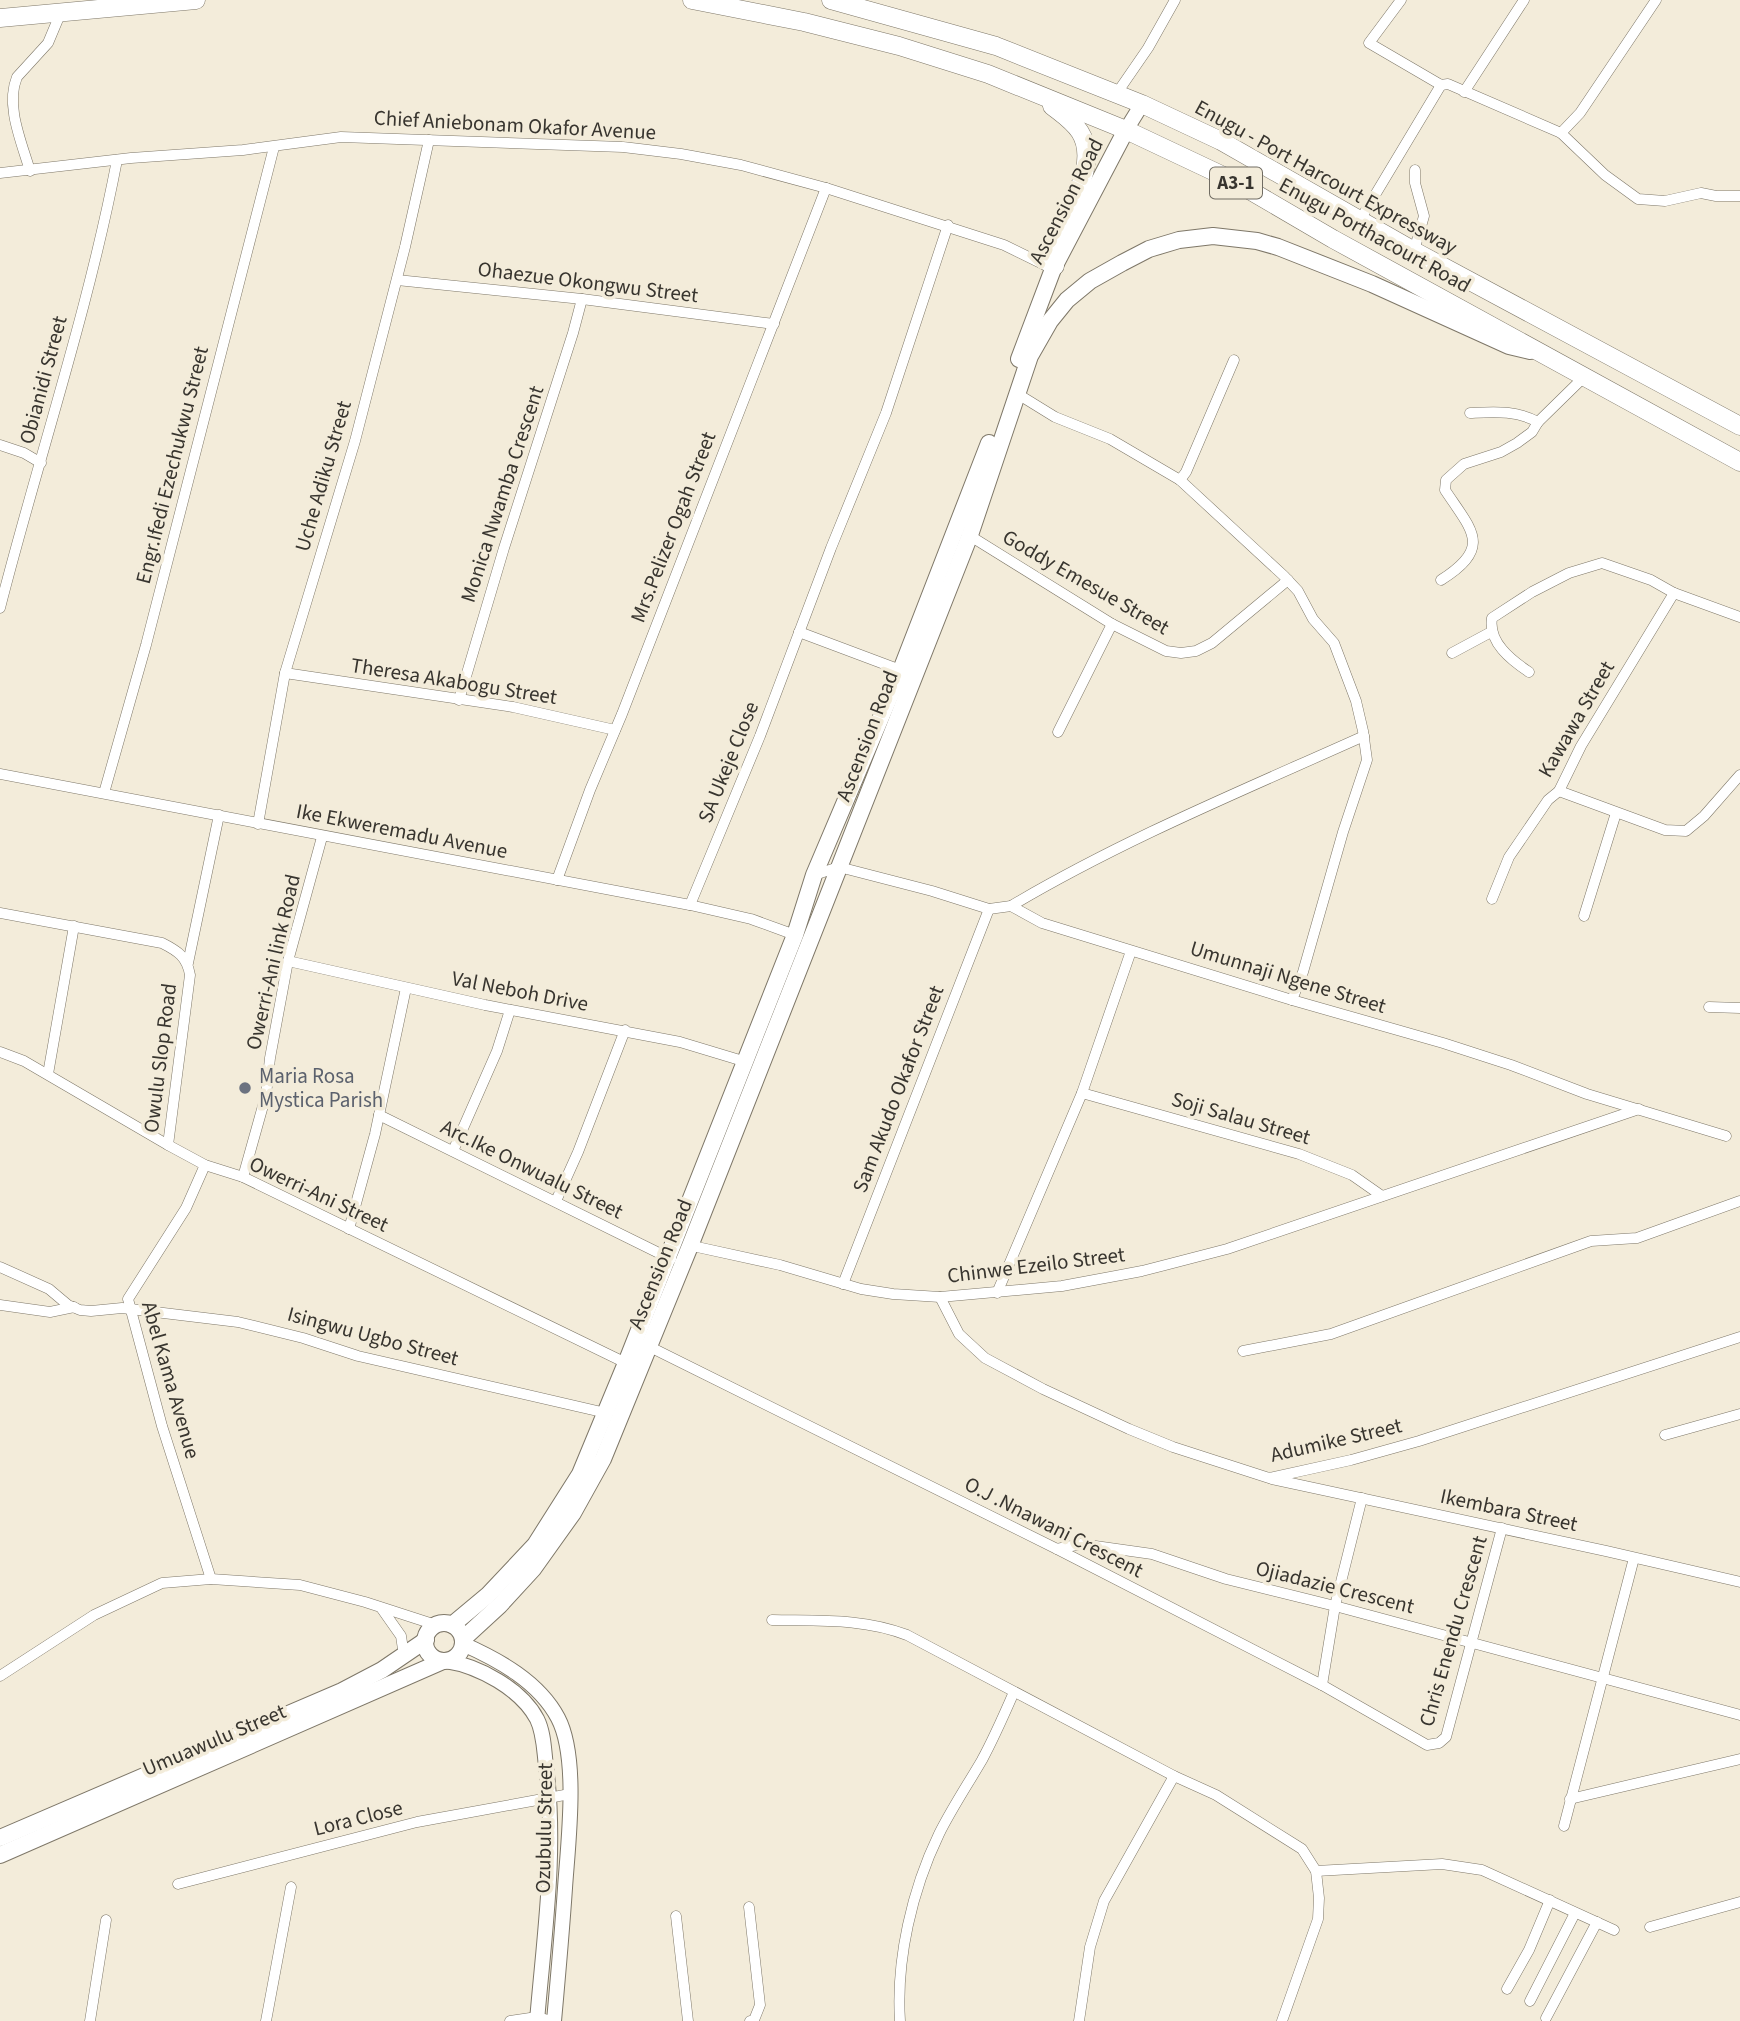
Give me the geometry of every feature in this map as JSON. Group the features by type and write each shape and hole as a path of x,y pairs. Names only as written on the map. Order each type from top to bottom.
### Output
{"highway":[{"path":"0,18 196,0"},
{"name":"Enugu Porthacourt Road","path":"692,0 804,22 899,46 988,74 1126,130 1232,180 1333,239 1740,461"},
{"name":"Enugu - Port Harcourt Expressway","path":"831,0 996,46 1116,93 1221,141 1414,251 1740,426"},
{"path":"1032,92 1068,118 1081,133 1086,150 1085,168 1057,242 1054,267"}],"main road":[{"path":"1126,130 1142,104"},
{"name":"Ascension Road","path":"963,532 1054,267 1126,130"},
{"name":"Ascension Road","path":"675,1261 690,1246 839,867 907,673 1031,356 1050,321 1067,300 1090,281 1149,249 1179,240 1213,236 1236,238 1278,247 1372,284 1509,346 1546,355"},
{"name":"Ascension Road","path":"463,1641 527,1575 573,1513 603,1459 633,1366 675,1261 675,1239 794,934 814,875 907,673"},
{"name":"Ascension Road","path":"444,1625 488,1595 535,1545 580,1474 606,1413 633,1366"},
{"path":"444,1625 460,1632 463,1641 456,1657 445,1661 430,1654 426,1640 427,1634 444,1625"},
{"name":"Umuawulu Street","path":"0,1838 342,1691 404,1656 426,1640"},
{"name":"Ozubulu Street","path":"463,1641 514,1672 551,1706 561,1726 566,1746 570,1794 567,1864 553,2021"},
{"name":"Ozubulu Street","path":"445,1661 462,1663 493,1676 529,1708 541,1730 550,1797 551,1830 548,1903 537,2019"},
{"name":"Umuawulu Street","path":"0,1856 445,1661"}],"street":[{"path":"1116,93 1148,48 1175,0"},
{"path":"1401,0 1369,43 1441,85 1448,84 1561,133 1605,175 1638,199 1665,201 1701,193 1740,196"},
{"path":"1464,92 1524,0"},
{"path":"1561,133 1580,113 1656,0"},
{"path":"30,170 14,115 14,84 48,43 61,12"},
{"path":"1360,220 1441,85"},
{"name":"Chief Aniebonam Okafor Avenue","path":"0,173 274,147 341,137 563,143 658,151 741,165 826,188 1004,245 1054,267"},
{"name":"Uche Adiku Street","path":"258,824 285,673 355,440 397,280 429,140"},
{"name":"Engr.Ifedi Ezechukwu Street","path":"104,793 146,644 274,147"},
{"name":"Obianidi Street","path":"0,608 109,203 117,160"},
{"path":"1414,251 1424,216 1415,183 1415,170"},
{"name":"Mrs.Pelizer Ogah Street","path":"557,880 585,801 826,188"},
{"name":"SA Ukeje Close","path":"690,905 760,736 886,413 948,226"},
{"name":"Ohaezue Okongwu Street","path":"397,280 582,299 774,324"},
{"name":"Monica Nwamba Crescent","path":"459,700 500,559 582,299"},
{"path":"1180,480 1186,472 1234,360"},
{"path":"1441,580 1461,567 1474,547 1470,527 1445,490 1446,480 1464,464 1501,452 1532,432 1538,422 1584,377"},
{"path":"1016,393 1055,417 1110,439 1180,480 1287,580 1302,596 1313,619 1334,643 1352,691 1364,736 1367,760 1292,1000"},
{"path":"1470,413 1519,414 1538,422"},
{"path":"0,445 24,453 41,463"},
{"name":"Goddy Emesue Street","path":"963,532 1112,624 1166,651 1196,651 1212,643 1287,580"},
{"path":"1529,672 1514,662 1491,632 1492,618 1532,592 1587,566 1602,563 1612,566 1651,580 1674,593 1740,617"},
{"name":"Kawawa Street","path":"1492,899 1509,857 1548,800 1559,790 1588,735 1674,593"},
{"path":"1058,732 1112,624"},
{"path":"799,632 907,673"},
{"path":"1452,653 1491,632"},
{"name":"Theresa Akabogu Street","path":"285,673 513,706 615,730"},
{"path":"814,875 839,867 989,909 1011,906 1078,867 1136,838 1364,736"},
{"name":"Ike Ekweremadu Avenue","path":"0,774 690,905 751,919 794,934"},
{"path":"1559,790 1665,830 1686,831 1704,816 1740,775"},
{"path":"1584,916 1616,813"},
{"path":"188,963 219,815"},
{"name":"Owerri-Ani link Road","path":"243,1177 266,1095 288,961 322,837"},
{"name":"Umunnaji Ngene Street","path":"1011,906 1042,923 1443,1043 1587,1094 1726,1136"},
{"name":"Sam Akudo Okafor Street","path":"844,1284 989,909"},
{"name":"Owulu Slop Road","path":"0,914 162,943 181,954 188,963 190,975 168,1145"},
{"path":"48,1074 74,926"},
{"path":"997,1293 1082,1093 1131,951"},
{"name":"Val Neboh Drive","path":"288,961 510,1010 680,1042 743,1061"},
{"path":"349,1229 379,1115 406,988"},
{"path":"1709,1007 1740,1008"},
{"path":"453,1151 497,1051 510,1010"},
{"path":"556,1201 625,1030"},
{"name":"Owerri-Ani Street","path":"0,1052 48,1074 205,1165 243,1177 633,1366"},
{"name":"Soji Salau Street","path":"1082,1093 1299,1154 1352,1175 1382,1196"},
{"name":"Chinwe Ezeilo Street","path":"675,1239 690,1246 780,1265 861,1289 892,1294 940,1297 1062,1286 1142,1271 1227,1249 1639,1109"},
{"name":"Arc.Ike Onwualu Street","path":"379,1115 675,1261"},
{"name":"Abel Kama Avenue","path":"205,1165 187,1208 128,1296 128,1309 211,1579"},
{"path":"1243,1351 1331,1334 1591,1241 1637,1238 1740,1201"},
{"path":"0,1267 49,1289 74,1307"},
{"name":"Adumike Street","path":"940,1297 959,1334 985,1358 1043,1389 1129,1429 1173,1447 1269,1478 1351,1460 1419,1441 1556,1394 1740,1337"},
{"name":"Isingwu Ugbo Street","path":"0,1305 50,1312 74,1307 91,1311 128,1309 248,1324 358,1356 606,1413"},
{"name":"O.J .Nnawani Crescent","path":"642,1343 1057,1549 1322,1685 1427,1745 1439,1744"},
{"path":"1665,1435 1740,1414"},
{"name":"Ikembara Street","path":"1269,1478 1740,1582"},
{"path":"1322,1685 1335,1606 1362,1498"},
{"name":"Chris Enendu Crescent","path":"1439,1744 1446,1737 1502,1528"},
{"name":"Ojiadazie Crescent","path":"1057,1549 1081,1544 1152,1554 1226,1579 1740,1715"},
{"path":"1564,1826 1634,1558"},
{"path":"0,1676 94,1615 162,1583 211,1579 300,1585 444,1625"},
{"path":"381,1609 401,1636 404,1656"},
{"path":"772,1620 859,1622 883,1626 907,1635 1174,1776 1216,1795 1302,1849 1316,1871 1318,1919 1282,2021"},
{"path":"900,2021 899,1995 906,1941 927,1863 940,1833 984,1756 1014,1692"},
{"path":"1570,1799 1740,1759"},
{"path":"1079,2021 1090,1947 1104,1900 1174,1776"},
{"name":"Lora Close","path":"178,1884 417,1822 570,1794"},
{"path":"1316,1871 1442,1864 1482,1870 1614,1930"},
{"path":"266,2021 291,1887"},
{"path":"1507,1989 1529,1950 1550,1900"},
{"path":"1650,1927 1740,1902"},
{"path":"749,1907 760,2005 752,2020"},
{"path":"1530,2001 1575,1913"},
{"path":"676,1916 688,2021"},
{"path":"90,2021 106,1920"},
{"path":"1546,2018 1597,1922"},
{"path":"510,2021 553,2021"}],"place":[{"name":"Maria Rosa Mystica Parish","path":"245,1088"}]}
